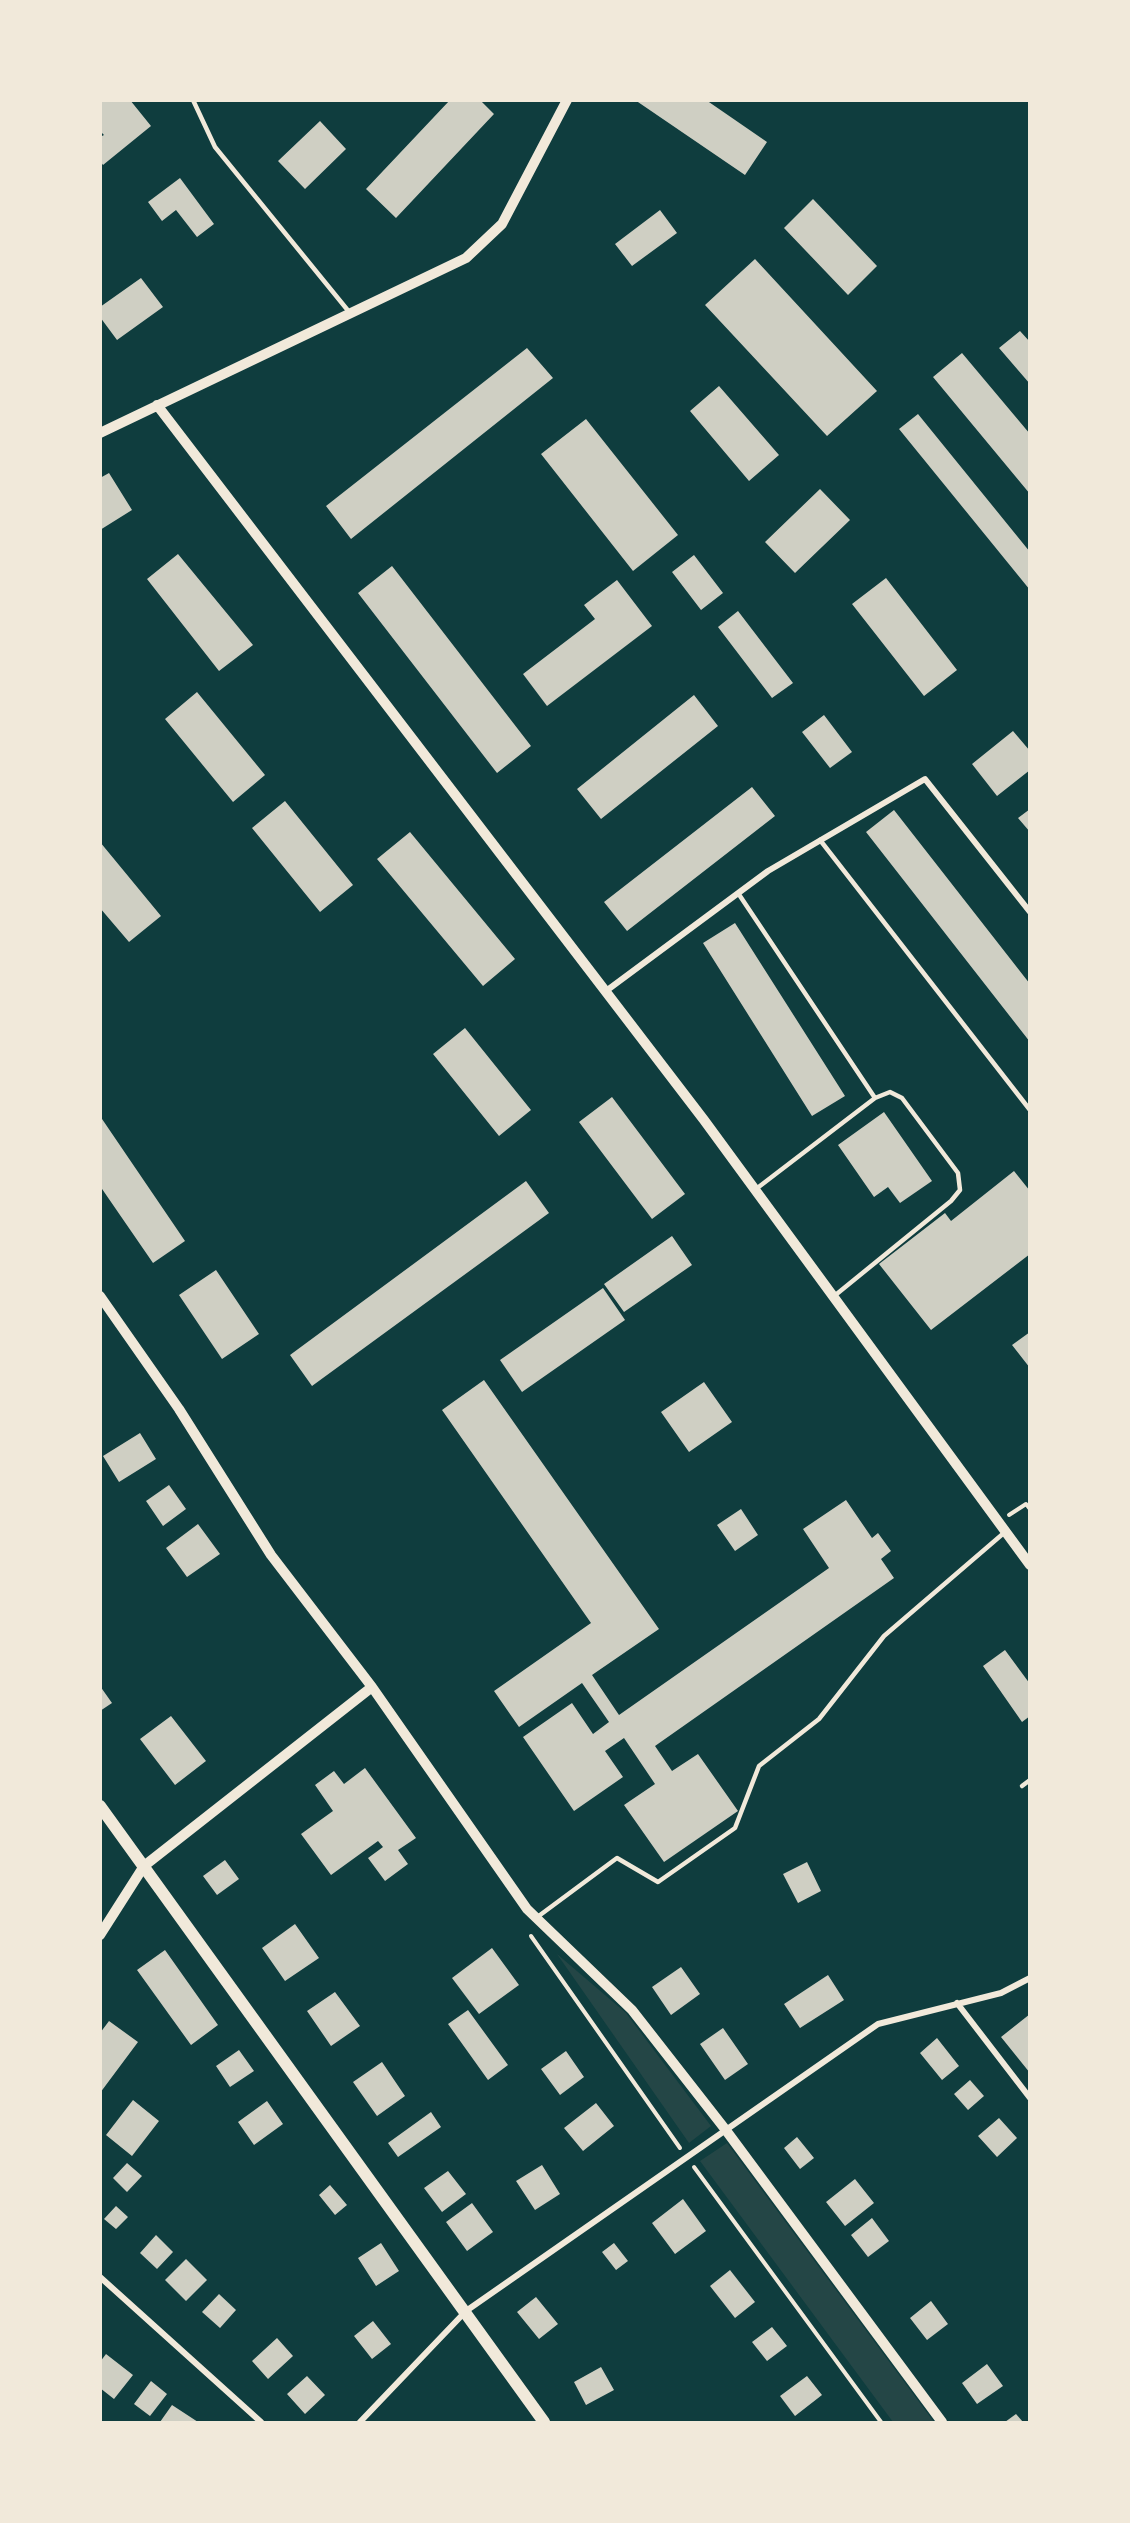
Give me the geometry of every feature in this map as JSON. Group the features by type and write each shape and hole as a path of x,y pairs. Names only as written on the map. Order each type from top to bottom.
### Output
{"main road":[{"path":"100,1806 544,2422"}],"street":[{"path":"100,433 466,258 502,224 567,100"},
{"path":"157,405 606,991 755,1190 1029,1565"},
{"path":"606,991 768,871 925,779 1029,912"},
{"path":"100,1296 179,1408 271,1555 372,1687 482,1846 536,1918 632,2010 725,2129 942,2422"},
{"path":"100,1935 144,1866 372,1687"},
{"path":"360,2422 466,2311 878,2024 1001,1993 1029,1978"},
{"path":"957,2003 1029,2098"},
{"path":"100,2277 261,2422"}],"lane":[{"path":"193,100 215,147 350,313"},
{"path":"820,840 1029,1110"},
{"path":"738,893 875,1098"},
{"path":"755,1190 875,1098 890,1092 902,1098 958,1173 960,1190 951,1201 833,1297"},
{"path":"536,1918 617,1858 658,1882 735,1828 759,1766 819,1719 884,1636 1005,1532"},
{"path":"1022,1786 1029,1780"}],"shaded area":[{"path":"557,1954 626,2013 711,2126 689,2143"},
{"path":"727,2143 934,2422 893,2422 700,2161"}],"building":[{"path":"100,100 130,100 151,126 103,165 100,161 100,137 104,135 100,131"},
{"path":"450,100 480,100 494,114 396,218 366,189"},
{"path":"635,100 706,100 767,142 745,175"},
{"path":"320,121 346,149 305,189 278,161"},
{"path":"180,178 214,224 197,237 176,210 162,221 148,202"},
{"path":"813,199 877,266 848,295 784,228"},
{"path":"660,210 677,233 632,266 615,244"},
{"path":"755,259 877,391 827,436 705,305"},
{"path":"141,278 163,307 117,340 100,317 100,307"},
{"path":"1020,331 1030,342 1030,384 999,348"},
{"path":"527,348 553,378 351,539 326,506"},
{"path":"962,353 1030,434 1030,494 933,377"},
{"path":"719,386 779,455 749,481 690,411"},
{"path":"918,414 1030,552 1030,590 899,429"},
{"path":"586,419 678,535 633,571 541,454"},
{"path":"109,473 132,510 100,530 100,478"},
{"path":"820,489 850,520 795,573 765,542"},
{"path":"178,554 253,645 219,671 147,579"},
{"path":"694,555 723,593 701,610 672,572"},
{"path":"392,566 531,746 497,773 358,593"},
{"path":"886,578 957,670 924,696 852,604"},
{"path":"617,580 652,626 547,706 523,674 595,619 584,605"},
{"path":"738,611 793,683 772,698 718,627"},
{"path":"197,692 265,775 233,802 165,719"},
{"path":"694,695 718,726 601,819 577,789"},
{"path":"824,715 852,752 830,768 802,732"},
{"path":"1013,731 1030,751 1030,770 997,796 972,764"},
{"path":"752,787 775,816 627,931 604,902"},
{"path":"285,801 353,885 320,912 252,828"},
{"path":"1030,809 1030,832 1018,818"},
{"path":"894,810 1030,984 1030,1042 866,832"},
{"path":"410,832 515,959 483,986 377,859"},
{"path":"100,842 161,916 129,942 100,908"},
{"path":"735,923 845,1096 812,1116 703,943"},
{"path":"465,1028 531,1110 499,1136 433,1054"},
{"path":"612,1097 685,1194 652,1219 579,1122"},
{"path":"884,1112 932,1181 900,1203 888,1187 874,1197 838,1145"},
{"path":"100,1116 185,1241 153,1263 100,1186"},
{"path":"1014,1171 1030,1191 1030,1254 931,1330 879,1264 945,1213 951,1221"},
{"path":"526,1181 549,1213 312,1386 290,1355"},
{"path":"672,1236 692,1265 624,1312 604,1284"},
{"path":"216,1270 259,1334 222,1359 179,1295"},
{"path":"603,1288 625,1320 522,1392 500,1360"},
{"path":"1030,1332 1030,1368 1012,1345"},
{"path":"484,1380 659,1629 592,1675 619,1715 829,1568 803,1529 846,1500 872,1538 878,1533 891,1551 881,1559 894,1578 655,1746 672,1771 698,1754 738,1811 664,1862 624,1805 655,1784 624,1738 605,1751 623,1777 574,1811 523,1737 572,1703 593,1734 609,1722 582,1683 519,1727 494,1691 591,1623 442,1410"},
{"path":"704,1382 732,1422 689,1452 661,1412"},
{"path":"140,1433 156,1459 119,1482 103,1456"},
{"path":"169,1485 186,1509 163,1526 146,1501"},
{"path":"741,1509 758,1535 735,1551 717,1525"},
{"path":"198,1524 220,1554 187,1577 166,1548"},
{"path":"1005,1650 1030,1684 1030,1716 1022,1722 983,1666"},
{"path":"100,1686 112,1703 100,1711"},
{"path":"171,1716 206,1761 175,1785 140,1739"},
{"path":"365,1768 416,1838 398,1850 408,1864 385,1881 368,1858 383,1847 378,1841 331,1875 301,1834 333,1811 315,1785 334,1771 344,1784"},
{"path":"225,1860 239,1879 217,1895 203,1876"},
{"path":"807,1862 821,1891 798,1903 783,1874"},
{"path":"295,1924 319,1958 285,1981 262,1948"},
{"path":"492,1948 519,1985 479,2014 452,1978"},
{"path":"165,1950 218,2025 191,2045 137,1970"},
{"path":"681,1967 700,1994 671,2015 652,1987"},
{"path":"828,1975 844,2000 800,2028 784,2004"},
{"path":"335,1992 360,2026 331,2046 307,2011"},
{"path":"468,2010 508,2065 488,2080 448,2024"},
{"path":"1030,2014 1030,2073 1001,2037"},
{"path":"109,2021 138,2042 100,2093 100,2033"},
{"path":"723,2028 748,2064 725,2080 700,2044"},
{"path":"937,2038 959,2066 942,2080 920,2053"},
{"path":"239,2050 254,2071 230,2087 216,2066"},
{"path":"566,2051 584,2077 560,2095 541,2069"},
{"path":"382,2062 405,2096 377,2116 353,2082"},
{"path":"970,2080 984,2096 968,2110 954,2094"},
{"path":"133,2100 159,2121 132,2156 106,2135"},
{"path":"267,2101 283,2124 254,2145 238,2122"},
{"path":"596,2103 614,2126 583,2151 564,2128"},
{"path":"431,2112 441,2127 398,2157 388,2143"},
{"path":"999,2118 1017,2138 997,2157 978,2136"},
{"path":"797,2137 814,2158 800,2169 784,2148"},
{"path":"127,2163 142,2176 127,2192 113,2178"},
{"path":"542,2165 560,2194 535,2210 516,2181"},
{"path":"448,2171 466,2194 442,2212 424,2188"},
{"path":"855,2179 874,2203 845,2226 826,2202"},
{"path":"330,2185 347,2205 335,2215 319,2195"},
{"path":"683,2199 706,2231 675,2254 652,2223"},
{"path":"472,2203 493,2232 467,2251 446,2222"},
{"path":"116,2206 128,2217 116,2229 104,2219"},
{"path":"872,2218 889,2241 868,2257 851,2235"},
{"path":"156,2235 173,2252 157,2269 140,2253"},
{"path":"381,2243 399,2271 376,2286 358,2258"},
{"path":"614,2243 628,2261 616,2270 602,2252"},
{"path":"186,2259 207,2280 186,2301 165,2280"},
{"path":"730,2270 755,2302 735,2318 710,2286"},
{"path":"219,2294 236,2310 220,2328 202,2312"},
{"path":"536,2297 558,2324 539,2339 517,2312"},
{"path":"931,2301 948,2324 927,2340 910,2318"},
{"path":"373,2321 391,2344 372,2359 354,2336"},
{"path":"772,2327 787,2346 767,2361 752,2342"},
{"path":"277,2338 293,2356 268,2379 252,2361"},
{"path":"106,2354 133,2375 114,2399 100,2388 100,2362"},
{"path":"987,2364 1003,2386 977,2404 962,2383"},
{"path":"601,2367 614,2390 586,2405 574,2382"},
{"path":"307,2376 325,2395 305,2414 287,2394"},
{"path":"807,2376 822,2395 795,2416 780,2396"},
{"path":"151,2381 167,2394 150,2416 134,2404"},
{"path":"172,2405 198,2422 160,2422"},
{"path":"1016,2414 1023,2422 1005,2422"}]}
